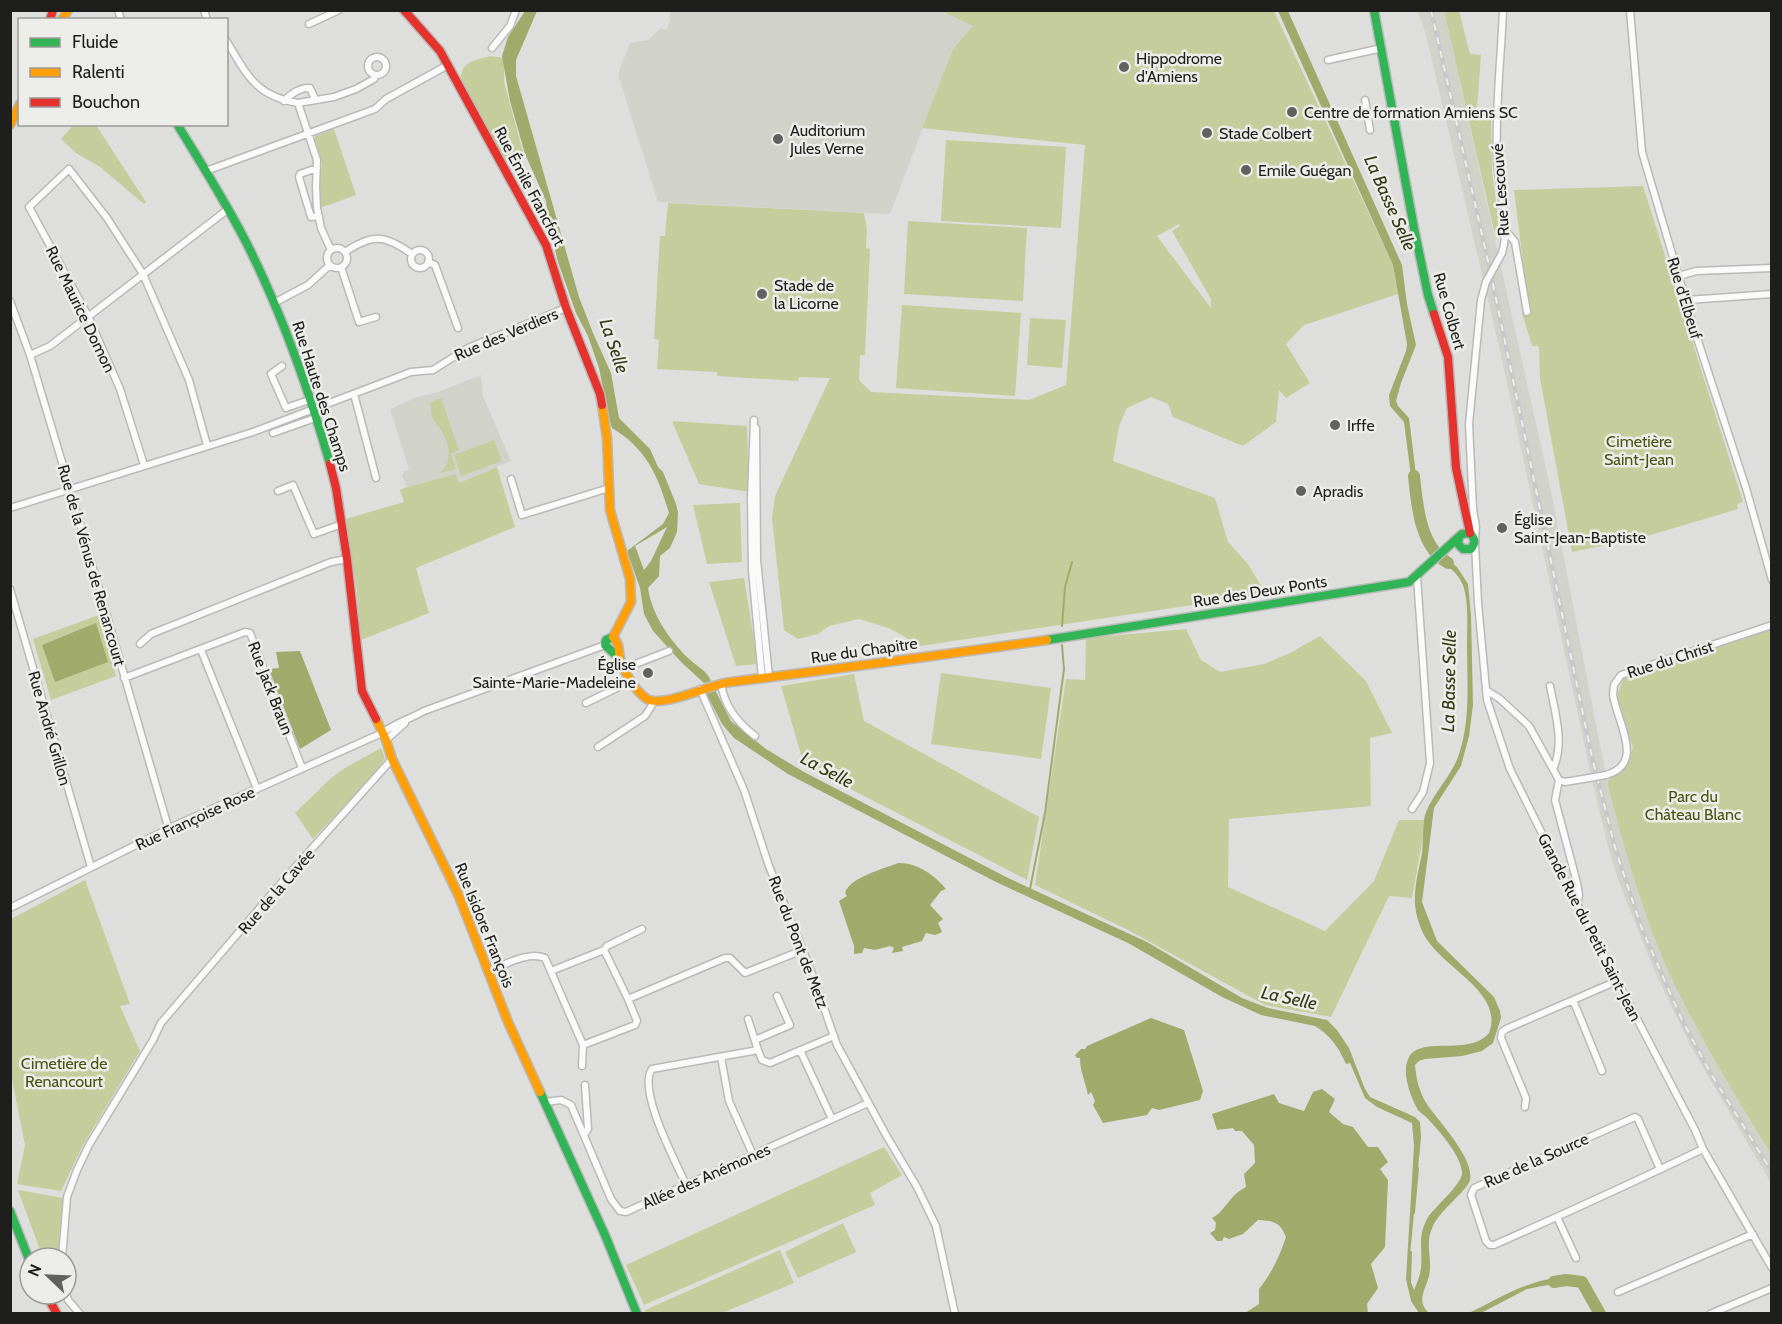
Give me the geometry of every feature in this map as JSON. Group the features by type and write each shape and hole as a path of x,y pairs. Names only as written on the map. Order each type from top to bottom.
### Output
{"street":[{"path":"309,24 339,10"},
{"name":"Rue Émile Francfort","path":"404,10 440,51 546,245 566,308 600,394 607,438 610,510 630,579 631,590 628,611 613,637 608,638 611,647"},
{"path":"492,48 502,39 516,10"},
{"name":"Rue Colbert","path":"1374,10 1428,295 1448,357 1456,468 1468,521"},
{"name":"Rue Lescouvé","path":"1468,537 1476,527 1468,424 1481,300 1486,282 1502,253 1505,230 1496,149 1499,53 1503,10"},
{"name":"Rue d'Elbeuf","path":"1630,10 1642,152 1746,488 1772,580"},
{"path":"228,43 253,82 263,92 298,103 334,98 374,79 375,75"},
{"path":"1328,60 1382,48"},
{"path":"206,171 375,109 386,99 448,65"},
{"path":"285,100 289,95 306,87 310,88 315,99"},
{"path":"1365,99 1370,130"},
{"path":"298,103 317,160 316,187 319,216 321,228 331,250"},
{"path":"10,125 18,108"},
{"path":"1367,116 1394,111"},
{"name":"Rue Haute des Champs","path":"178,126 250,250 274,303 315,418 329,461 342,524 362,691 384,737"},
{"path":"317,168 300,174 298,177 311,217 319,216"},
{"name":"Rue Maurice Domon","path":"143,274 107,218 69,169 29,207 88,316 120,389 144,465"},
{"path":"30,356 50,346 227,210"},
{"path":"1505,230 1515,242 1527,312"},
{"path":"345,252 360,242 379,238 390,240 412,254"},
{"path":"336,248 345,252 347,258 341,267 330,265 327,257 331,250 336,248"},
{"path":"417,250 423,250 429,256 428,262 421,268 415,267 410,260 412,254 417,250"},
{"path":"428,262 435,265 458,328"},
{"path":"274,303 309,285 330,265"},
{"path":"341,267 345,273 358,322 376,317"},
{"path":"1679,276 1696,271 1772,268"},
{"path":"143,274 189,380 207,445"},
{"path":"1687,300 1772,294"},
{"name":"Rue de la Vénus de Renancourt","path":"10,301 30,356 70,489 169,830"},
{"name":"Rue des Verdiers","path":"310,404 354,394 411,372 434,370 468,348 566,308"},
{"path":"282,366 271,374 286,408 310,404"},
{"path":"354,394 376,478"},
{"path":"10,508 253,432 310,404"},
{"path":"273,434 315,418"},
{"path":"754,421 751,498 752,570 765,678"},
{"path":"511,479 522,515 609,488"},
{"path":"278,491 293,485 314,534 342,524"},
{"name":"Rue Lescouvé","path":"1468,521 1473,509"},
{"path":"1446,550 1471,549 1468,521"},
{"path":"1463,549 1458,542 1468,537"},
{"name":"Rue des Deux Ponts","path":"1065,636 1402,584 1417,577 1446,550 1468,537"},
{"name":"Grande Rue du Petit Saint-Jean","path":"1468,537 1476,569 1485,690 1489,711 1513,777 1721,1183 1771,1264"},
{"name":"Grande Rue du Petit Saint-Jean","path":"1463,549 1473,559 1476,569"},
{"path":"140,644 151,634 331,562 348,559"},
{"path":"1412,809 1423,792 1430,763 1417,577"},
{"name":"Rue André Grillon","path":"10,589 91,867"},
{"name":"Rue du Christ","path":"1559,780 1565,782 1606,775 1621,767 1628,753 1612,695 1614,685 1621,675 1772,625"},
{"name":"Rue Jack Braun","path":"124,678 245,632 249,633 302,768"},
{"name":"Rue du Chapitre","path":"654,702 669,700 718,684 855,668 1065,636"},
{"path":"598,747 645,716 654,702 645,698 630,681 620,658 611,647"},
{"name":"Rue Françoise Rose","path":"10,908 91,867 302,768 384,737 391,726 424,711 611,647"},
{"path":"201,650 257,789"},
{"path":"624,668 669,651"},
{"path":"586,703 630,681"},
{"path":"718,684 733,716 755,736"},
{"path":"1550,686 1558,730 1557,756 1553,769"},
{"name":"Rue du Pont de Metz","path":"702,688 744,790 769,866 834,1036 868,1103 917,1186 936,1226 955,1314"},
{"path":"1485,690 1497,696 1527,723 1559,780 1555,800 1577,883 1579,895 1577,904"},
{"name":"Rue Isidore François","path":"384,737 458,894 508,1022 605,1235 637,1314"},
{"name":"Rue de la Cavée","path":"63,1246 67,1197 77,1170 88,1145 153,1040 161,1023 284,880 393,759"},
{"path":"551,971 604,950 607,946 642,929"},
{"path":"583,1045 586,1046 635,1026 637,1021 604,950"},
{"path":"628,999 725,958 730,958 745,973 803,950"},
{"path":"488,971 529,956 537,955 545,958 583,1045 582,1066"},
{"path":"1525,1107 1526,1098 1501,1038 1502,1032 1617,981"},
{"path":"755,1040 790,1025 777,996"},
{"path":"1573,1000 1602,1071"},
{"path":"748,1019 762,1060 770,1063 834,1036"},
{"path":"686,1185 654,1114 649,1073 652,1069 758,1050"},
{"path":"800,1050 832,1119"},
{"path":"721,1057 729,1101 753,1155"},
{"name":"Allée des Anémones","path":"584,1135 588,1130 585,1085"},
{"name":"Allée des Anémones","path":"544,1102 561,1100 571,1105 611,1199 620,1211 626,1212 868,1103"},
{"name":"Rue de la Source","path":"1660,1169 1638,1119 1635,1117 1471,1191 1486,1241 1494,1245 1557,1217 1703,1149"},
{"path":"10,1211 24,1246"},
{"path":"1557,1217 1576,1258"},
{"path":"1618,1292 1753,1234"},
{"path":"1710,1314 1772,1288"}],"shaded area":[{"path":"525,11 537,11 516,60 516,76 579,297 611,373 619,418 650,449 658,467 663,472 678,512 677,532 670,548 660,556 659,576 648,588 650,598 657,617 668,635 688,658 707,674 711,681 704,683 681,662 653,631 644,614 640,588 627,551 663,524 669,513 650,464 634,445 612,428 599,368 558,262 546,211 546,201 525,154 510,101 502,56 508,37","holes":["667,527 651,561 644,570 635,546"]},
{"path":"671,11 941,11 974,26 953,49 890,214 658,202 618,74 630,43 648,40 661,28 666,30 671,19 669,17"},
{"path":"1278,11 1288,11 1402,265 1416,345 1396,401 1409,418 1418,491 1413,492 1404,422 1390,406 1389,395 1407,344 1393,265"},
{"path":"1418,11 1444,11 1551,491 1607,781 1632,872 1696,1027 1771,1154 1771,1183 1691,1047 1655,972 1618,880 1590,771 1500,351 1426,35"},
{"path":"481,375 483,396 511,461 459,483 456,474 407,487 402,475 404,471 409,470 390,409"},
{"path":"1442,555 1457,567 1468,584 1473,705 1469,736 1461,766 1434,808 1422,902 1437,941 1494,997 1501,1018 1493,1043 1482,1051 1462,1056 1425,1059 1415,1065 1418,1084 1425,1101 1454,1139 1470,1171 1468,1184 1436,1220 1430,1233 1430,1269 1422,1300 1429,1313 1419,1313 1411,1301 1406,1279 1414,1146 1412,1123 1377,1107 1365,1098 1350,1063 1346,1064 1337,1047 1325,1033 1315,1026 1261,1015 1222,997 1128,943 996,882 788,774 734,738 722,724 706,693 715,690 731,721 766,749 804,772 1008,878 1147,942 1242,998 1268,1008 1327,1020 1349,1048 1370,1097 1415,1117 1420,1122 1421,1137 1410,1256 1410,1280 1414,1290 1421,1268 1421,1238 1424,1226 1431,1214 1454,1189 1462,1172 1458,1158 1449,1144 1415,1104 1406,1077 1407,1063 1415,1051 1424,1047 1470,1044 1480,1040 1489,1033 1491,1018 1488,1004 1479,992 1442,957 1423,933 1415,903 1426,813 1458,757 1467,715 1466,599 1463,585 1458,577 1438,559"},
{"path":"96,623 108,662 55,682 42,645"},
{"path":"300,651 331,730 300,749 269,669 279,668 276,652"},
{"path":"898,863 925,870 946,889 941,891 930,905 943,919 938,923 942,932 935,935 926,933 922,941 902,947 903,951 892,953 894,948 890,946 875,950 864,948 862,953 854,954 854,946 839,901 847,896 845,893 848,888 860,878"},
{"path":"1151,1018 1184,1030 1203,1091 1200,1100 1159,1110 1152,1108 1147,1115 1103,1123 1093,1105 1095,1101 1091,1092 1088,1095 1080,1058 1075,1055 1087,1046"},
{"path":"1322,1089 1335,1099 1329,1112 1343,1124 1353,1127 1368,1147 1378,1147 1388,1162 1380,1169 1388,1180 1385,1247 1371,1264 1378,1288 1367,1304 1368,1313 1245,1313 1259,1304 1259,1289 1275,1265 1286,1237 1276,1223 1258,1220 1243,1234 1229,1239 1224,1237 1222,1241 1217,1241 1210,1233 1215,1230 1216,1223 1212,1218 1246,1187 1244,1174 1255,1163 1254,1145 1242,1131 1235,1131 1233,1128 1217,1130 1212,1114 1274,1094 1279,1103 1304,1111 1313,1092"},
{"path":"1571,1276 1582,1277 1585,1280 1603,1313 1597,1313 1581,1285 1569,1281 1527,1289 1481,1313 1469,1313 1530,1284"}],"green space":[{"path":"941,11 1274,11 1393,265 1398,294 1304,325 1286,344 1310,383 1286,398 1279,390 1276,422 1243,446 1173,417 1168,404 1151,397 1127,408 1119,426 1113,461 1215,498 1228,542 1248,564 1266,594 920,646 891,629 859,619 829,626 818,634 798,639 784,630 772,518 775,496 830,378 799,377 798,381 717,376 717,372 657,369 659,340 654,339 660,236 665,236 668,203 864,213 867,229 866,248 870,249 865,355 860,355 859,380 871,392 1029,400 1066,385 1085,145 922,128 953,49 973,26","holes":["1179,224 1180,226 1172,231 1211,299 1211,308 1157,236"]},
{"path":"1444,11 1459,11 1470,54 1481,55 1477,109 1491,118 1492,171 1499,225 1496,240"},
{"path":"490,56 504,58 504,82 523,152 506,163 461,79 466,65"},
{"path":"72,126 97,126 146,202 144,204 100,167 76,153 61,139"},
{"path":"334,129 356,195 320,208 319,188 322,164 314,141 315,136"},
{"path":"946,140 1066,147 1061,228 941,221"},
{"name":"Cimetière Saint-Jean","path":"1643,186 1743,502 1737,504 1738,509 1644,537 1572,552 1540,378 1539,346 1532,346 1522,313 1529,311 1514,190"},
{"path":"908,221 1027,228 1023,301 904,294"},
{"path":"902,305 1021,313 1015,396 896,388"},
{"path":"1030,318 1066,320 1062,368 1027,365"},
{"path":"441,398 459,450 451,454 456,469 440,473 447,464 448,449 443,433 432,417 430,403"},
{"path":"672,421 747,426 749,492 699,484"},
{"path":"494,440 502,461 461,476 454,455"},
{"path":"497,467 515,527 416,568 429,613 361,640 357,592 346,519 404,502 400,490 407,487 456,474 459,483"},
{"path":"740,503 742,562 707,564 693,505"},
{"path":"744,578 758,664 736,666 709,582"},
{"path":"99,615 116,676 51,700 33,639"},
{"name":"Parc du Château Blanc","path":"1771,628 1771,1154 1700,1034 1663,959 1632,871 1607,781 1627,765 1633,747 1616,698 1623,679"},
{"path":"1186,629 1201,660 1220,672 1264,664 1320,636 1366,681 1392,733 1370,738 1371,806 1229,819 1228,887 1325,931 1374,881 1399,820 1426,820 1412,898 1389,896 1331,1017 1265,1005 1128,930 1035,885 1066,679 1085,680 1086,638"},
{"path":"941,673 1051,688 1041,759 931,744"},
{"path":"854,674 864,721 1039,817 1027,880 804,765 781,686"},
{"path":"381,748 385,758 378,770 313,839 295,813 330,779"},
{"name":"Cimetière de Renancourt","path":"85,880 130,1004 120,1006 140,1051 83,1145 61,1191 17,1184 25,1145 11,1075 11,919"},
{"path":"884,1147 902,1175 870,1193 875,1205 644,1305 626,1265"},
{"path":"18,1190 63,1198 59,1246 39,1246"},
{"path":"843,1223 856,1252 798,1278 785,1252"},
{"path":"780,1250 794,1283 722,1313 646,1313 645,1310"}],"waterway":[{"name":"La Basse Selle","path":"1414,476 1419,512 1426,536 1431,547 1448,563"},
{"path":"1062,626 1065,587 1072,562"},
{"path":"1030,889 1045,813 1064,669 1062,645"},
{"name":"La Selle","path":"1414,1213 1418,1168"},
{"name":"La Selle","path":"1410,1282 1411,1252"},
{"name":"La Selle","path":"1554,1282 1566,1280 1582,1282 1600,1314"}],"railway":[{"path":"1431,10 1490,270 1592,757 1616,851 1642,929 1682,1020 1711,1074 1772,1172"}],"traffic: fast":[{"path":"1374,10 1414,228 1434,314"},
{"path":"178,126 233,218 262,275 314,410 330,464"},
{"path":"1047,640 1409,582 1462,534 1470,533 1473,537 1474,542 1471,549 1463,549 1458,544 1459,537"},
{"path":"613,637 606,640 605,645 620,659"},
{"path":"540,1092 605,1235 637,1314"},
{"path":"10,1211 24,1246"}],"traffic: slow":[{"path":"63,18 68,10"},
{"path":"10,125 18,108"},
{"path":"602,405 607,438 610,510 630,579 631,602 613,637"},
{"path":"613,637 618,644 620,658 630,680 647,699 654,701 675,698 731,682 1047,640"},
{"path":"376,719 392,759 458,894 508,1022 540,1092"}],"traffic: jam":[{"path":"51,18 53,10"},
{"path":"404,10 440,51 546,245 566,308 600,394 602,405"},
{"path":"1434,314 1448,357 1456,468 1470,533"},
{"path":"330,464 347,559 362,691 376,719"},
{"path":"53,1306 57,1314"}],"place":[{"name":"Hippodrome d'Amiens","path":"1124,67"},
{"name":"Centre de formation Amiens SC","path":"1292,112"},
{"name":"Stade Colbert","path":"1207,133"},
{"name":"Auditorium Jules Verne","path":"778,139"},
{"name":"Emile Guégan","path":"1246,170"},
{"name":"Stade de la Licorne","path":"762,294"},
{"name":"Irffe","path":"1335,425"},
{"name":"Apradis","path":"1301,491"},
{"name":"Église Saint-Jean-Baptiste","path":"1502,528"},
{"name":"Église Sainte-Marie-Madeleine","path":"648,673"}]}
